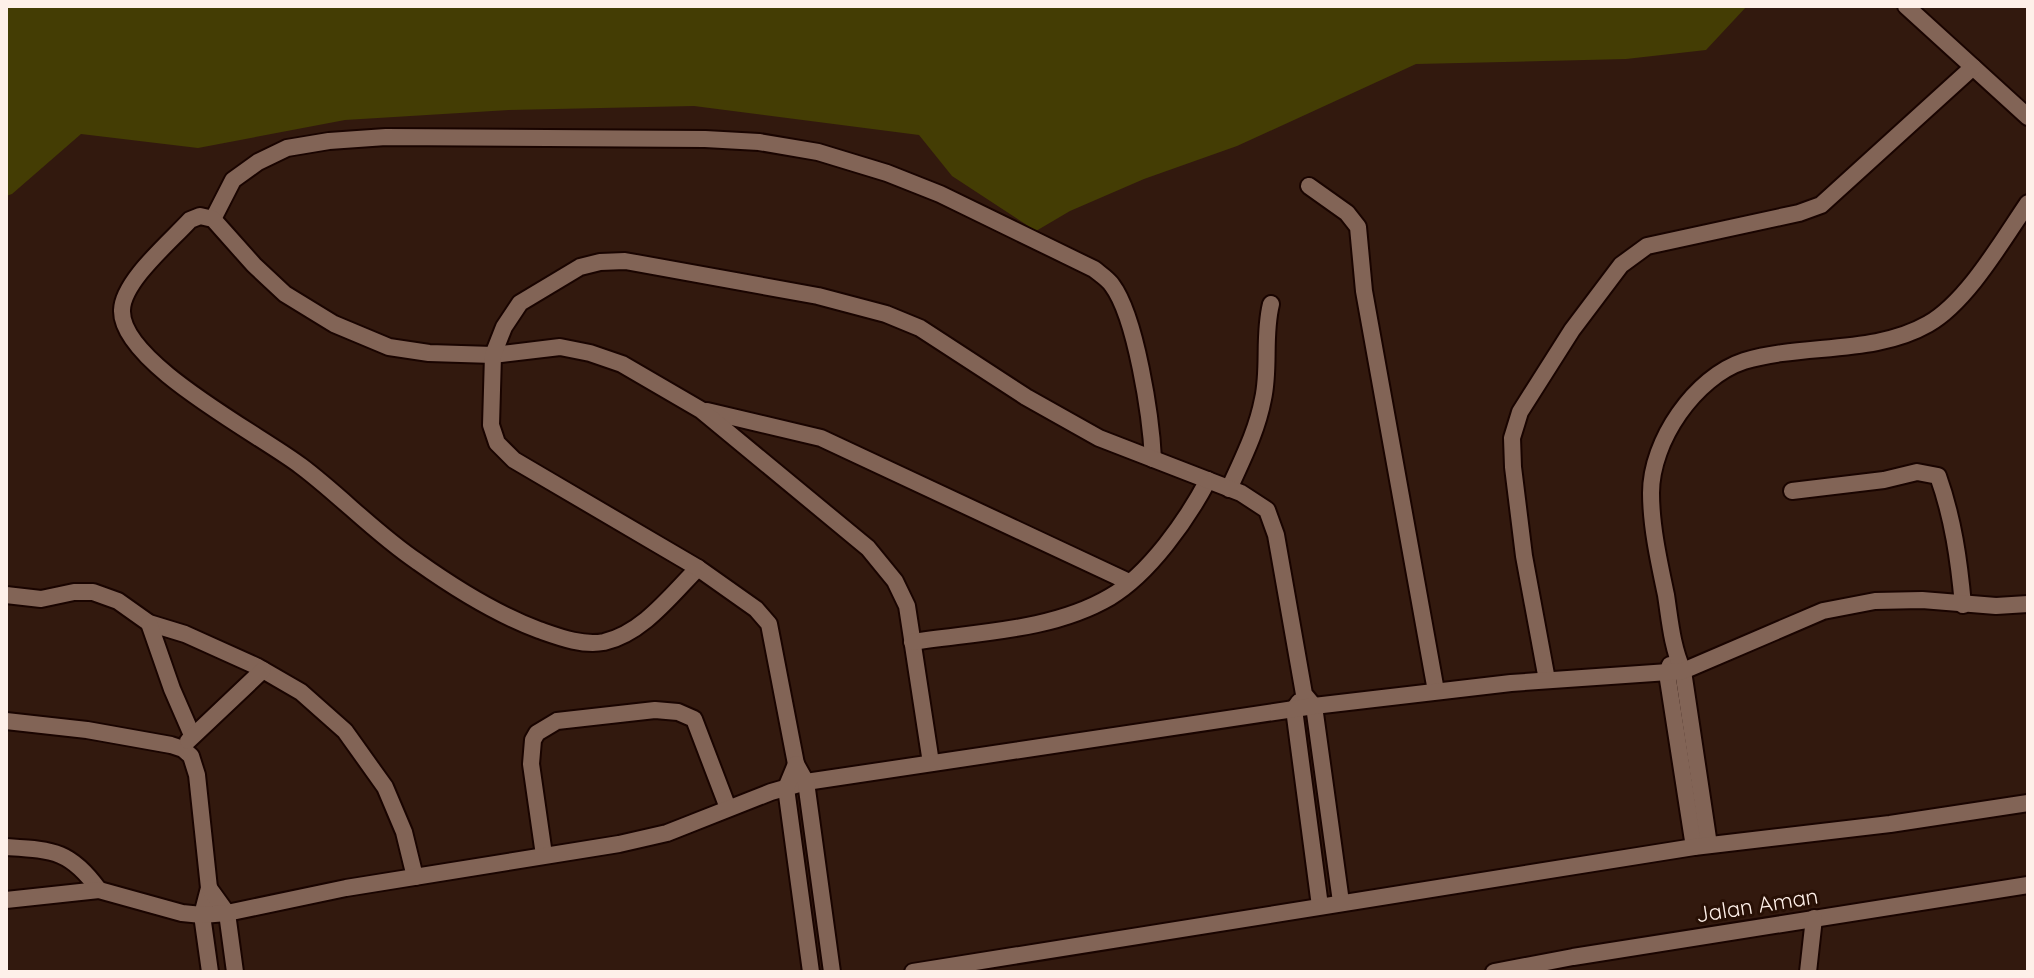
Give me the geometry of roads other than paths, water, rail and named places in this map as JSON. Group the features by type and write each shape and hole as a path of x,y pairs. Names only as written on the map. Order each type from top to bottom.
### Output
{"street":[{"path":"1906,6 2028,117"},
{"path":"1547,680 1524,556 1512,438 1520,412 1572,330 1621,265 1647,246 1799,213 1821,205 1973,67"},
{"path":"213,219 233,180 258,162 287,148 329,141 386,137 705,139 759,142 818,152 887,173 940,194 1094,269 1112,285 1129,319 1152,431 1153,459"},
{"path":"1309,186 1347,213 1358,227 1364,291 1436,691"},
{"path":"1702,846 1651,491 1669,428 1706,382 1742,362 1800,349 1900,336 1928,324 1957,303 2028,203"},
{"path":"698,568 641,625 604,642 567,640 506,617 416,562 300,465 181,386 131,339 122,312 128,288 190,220 200,216 213,219 285,294 334,324 389,347 429,353 493,355 560,347 590,353 622,364 701,410 868,548 895,581 907,606 931,763"},
{"path":"832,972 806,782 796,764 769,624 756,609 698,568 514,460 497,443 491,425 493,355 504,327 520,303 580,267 625,261 818,296 886,314 920,328 1026,397 1099,438 1229,489 1267,510 1309,700 1341,902"},
{"path":"1229,489 1253,434 1264,398 1264,353 1271,304"},
{"path":"701,410 821,438 1129,582"},
{"path":"1792,491 1884,480 1917,472 1938,476 1949,508 1963,605"},
{"path":"912,642 1043,622 1084,610 1112,596 1161,551 1193,509 1208,480"},
{"path":"6,595 41,599 74,592 93,592 118,601 149,623 185,634 263,670 301,692 345,731 385,787 404,832 415,877"},
{"path":"6,900 99,890 163,909 202,915 227,913 415,877 619,844 667,833 728,808 806,782 1294,709 1309,700 1675,672 1823,611 1875,601 1922,600 1996,606 2028,604"},
{"path":"149,623 197,775 209,888 202,915 210,972"},
{"path":"188,742 263,670"},
{"path":"1294,709 1320,906"},
{"path":"544,855 531,764 533,740 537,733 557,721 655,710 678,712 694,719 728,808"},
{"path":"6,721 188,742"},
{"path":"796,764 786,788 811,972"},
{"path":"913,972 1702,846 1890,824 2028,803"},
{"path":"6,847 43,849 71,859 99,890"},
{"name":"Jalan Aman","path":"1502,971 2028,885"},
{"path":"209,888 227,913 235,972"},
{"path":"1808,972 1814,918"}]}
